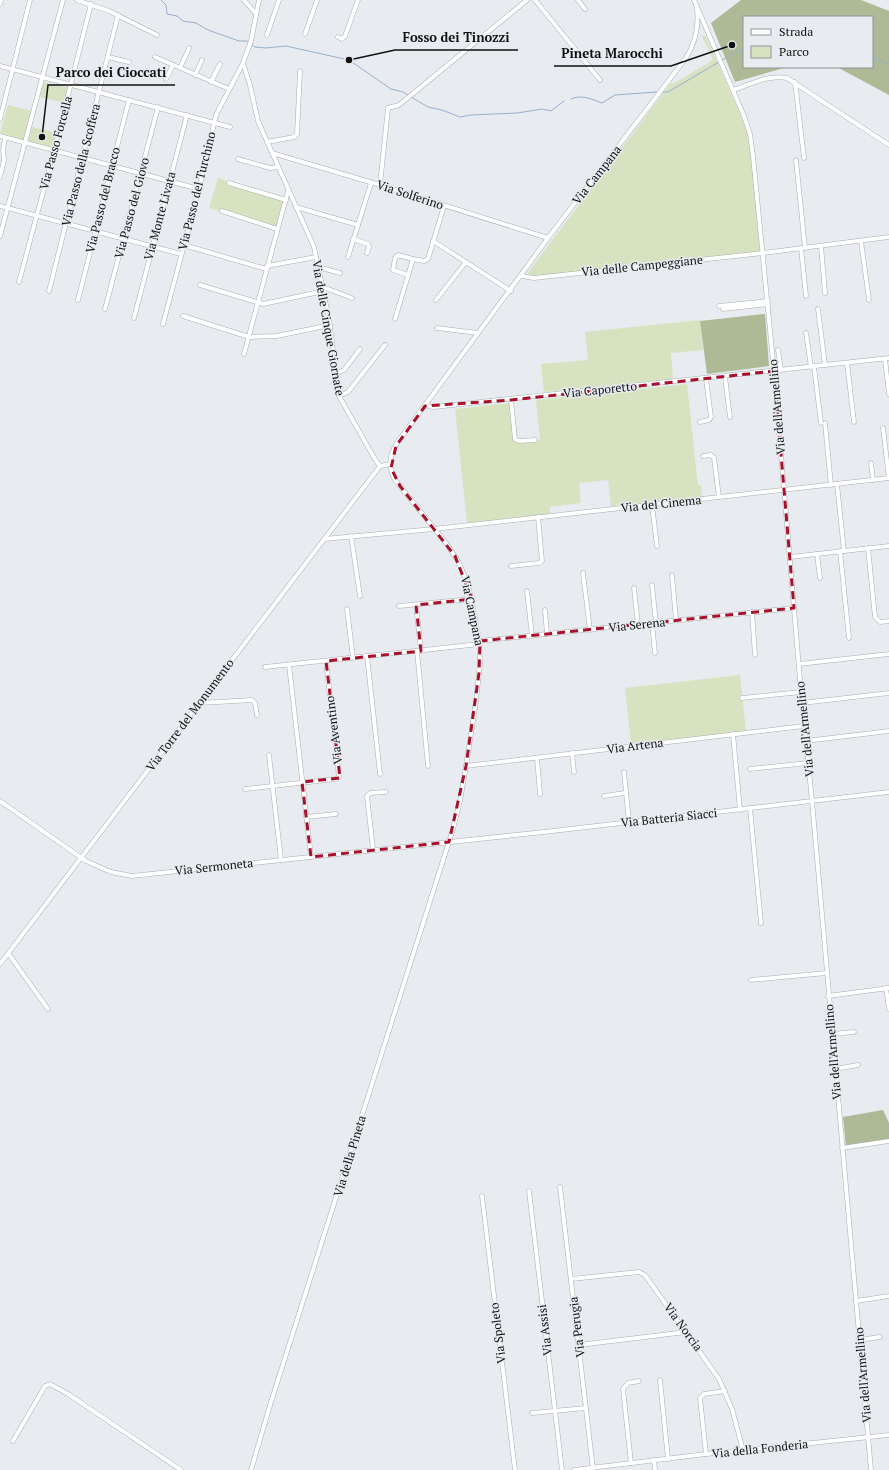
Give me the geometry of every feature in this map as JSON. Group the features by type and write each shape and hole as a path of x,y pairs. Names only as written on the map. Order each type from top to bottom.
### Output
{"street":[{"path":"0,4 1,0"},
{"path":"0,119 30,0"},
{"path":"0,236 63,0"},
{"path":"77,0 118,15 157,35"},
{"path":"244,0 256,14"},
{"name":"Via Passo del Turchino","path":"163,324 199,188 214,122 249,48 259,0"},
{"path":"267,35 279,0"},
{"path":"305,34 317,0"},
{"path":"338,37 343,38 346,36 358,0"},
{"path":"380,185 387,110 406,99 527,0"},
{"path":"535,0 600,80"},
{"path":"578,0 585,9"},
{"name":"Via dell'Armellino","path":"694,0 747,124 751,142 768,302 798,664 812,801 871,1470"},
{"name":"Via Passo Forcella","path":"19,282 91,4"},
{"name":"Via Campana","path":"449,842 458,810 466,766 480,673 480,643 466,577 452,552 397,483 392,474 390,464 391,458 396,445 522,276 548,238 659,95 692,48 698,29 698,9"},
{"name":"Via Passo della Scoffera","path":"49,290 118,15"},
{"path":"180,68 189,48"},
{"path":"108,57 128,62"},
{"path":"155,57 229,90"},
{"path":"195,75 202,60"},
{"name":"Via delle Cinque Giornate","path":"243,63 251,90 256,116 313,244 330,325 335,374 339,396 380,466"},
{"path":"211,82 220,64"},
{"path":"166,79 173,65"},
{"path":"0,66 230,127"},
{"path":"267,142 294,137 297,134 300,71"},
{"path":"733,90 775,77 787,78 889,145"},
{"path":"795,82 804,158"},
{"name":"Via Passo del Bracco","path":"78,300 129,100"},
{"name":"Via Passo del Giovo","path":"105,309 158,107"},
{"name":"Via Monte Livata","path":"134,318 187,115"},
{"path":"0,136 25,144 199,188"},
{"path":"0,177 4,161 2,150 5,138"},
{"name":"Via Solferino","path":"272,153 380,185 548,238"},
{"path":"238,159 270,168 278,167"},
{"path":"796,160 806,296"},
{"path":"229,183 286,200"},
{"path":"348,257 371,183"},
{"path":"244,354 288,190"},
{"path":"0,206 181,254"},
{"path":"408,275 394,270 392,267 395,257 398,255 424,262 427,260 444,206"},
{"path":"296,207 358,225"},
{"path":"222,211 277,229"},
{"name":"Via delle Campeggiane","path":"522,276 534,278 763,253 889,237"},
{"path":"353,239 368,244 369,246 367,253"},
{"path":"433,241 510,291"},
{"path":"861,241 869,300"},
{"path":"184,245 266,268 316,257"},
{"path":"820,246 825,293"},
{"path":"395,320 413,259"},
{"path":"436,300 466,262"},
{"path":"318,267 340,273"},
{"path":"200,286 257,303 268,303 323,289 352,298"},
{"path":"719,306 768,302"},
{"path":"724,309 768,302"},
{"path":"818,310 825,365"},
{"path":"183,316 249,337 277,336 330,325"},
{"path":"437,328 478,334"},
{"path":"806,333 823,423 831,485"},
{"path":"339,396 347,392 385,345"},
{"path":"335,374 344,370 360,349"},
{"path":"778,350 781,370"},
{"path":"887,358 889,394"},
{"name":"Via Caporetto","path":"425,406 434,407 511,400 887,358"},
{"path":"846,363 854,422"},
{"path":"725,376 730,417"},
{"path":"700,422 709,420 711,417 706,379"},
{"path":"511,400 515,439 519,441 535,440"},
{"path":"884,428 889,478"},
{"path":"703,456 711,455 714,458 719,497"},
{"path":"871,463 873,480"},
{"path":"380,466 390,464"},
{"name":"Via Torre del Monumento","path":"0,964 380,466"},
{"name":"Via del Cinema","path":"324,539 434,529 889,478"},
{"path":"837,484 849,638"},
{"path":"652,505 657,546"},
{"path":"511,566 539,563 542,561 538,517"},
{"path":"351,536 360,596"},
{"path":"790,557 889,546"},
{"path":"868,548 875,617 879,622 889,621"},
{"path":"817,554 820,578"},
{"path":"583,573 590,630"},
{"path":"672,575 676,620"},
{"path":"652,585 655,652"},
{"path":"634,588 638,624"},
{"path":"527,591 532,636"},
{"path":"399,606 471,599"},
{"path":"416,605 428,766"},
{"name":"Via Serena","path":"265,667 419,651 547,634 794,608"},
{"path":"348,609 354,658"},
{"path":"545,610 547,634"},
{"path":"752,612 755,655"},
{"path":"798,664 889,654"},
{"path":"367,656 380,774"},
{"name":"Via Aventino","path":"245,789 336,779 340,776 326,661"},
{"path":"288,665 311,857"},
{"path":"742,698 801,692"},
{"path":"802,703 889,693"},
{"path":"200,703 252,700 255,703 257,715"},
{"name":"Via Artena","path":"466,766 804,726"},
{"path":"806,741 889,731"},
{"path":"733,734 740,810"},
{"path":"572,753 574,772"},
{"path":"269,755 281,860"},
{"path":"536,758 540,794"},
{"path":"750,770 808,763"},
{"path":"624,772 629,822"},
{"path":"373,850 367,796 370,793 386,792"},
{"name":"Via Batteria Siacci","path":"449,842 889,792"},
{"path":"604,796 625,793"},
{"name":"Via Sermoneta","path":"0,801 81,858 111,872 130,876 449,842"},
{"path":"750,808 761,923"},
{"path":"306,817 336,814"},
{"name":"Via della Pineta","path":"252,1470 271,1402 449,842"},
{"path":"8,953 48,1009"},
{"path":"751,980 826,973"},
{"path":"828,996 888,988 889,1009"},
{"path":"832,1034 854,1032"},
{"path":"835,1069 858,1065"},
{"path":"842,1148 889,1141"},
{"name":"Via Perugia","path":"560,1187 593,1469"},
{"name":"Via Assisi","path":"528,1191 562,1470"},
{"name":"Via Spoleto","path":"482,1196 515,1470"},
{"name":"Via Norcia","path":"571,1279 642,1273 715,1373 725,1391 732,1409 743,1450"},
{"path":"856,1301 889,1296"},
{"path":"579,1345 686,1332"},
{"path":"859,1340 880,1337"},
{"path":"660,1380 668,1459"},
{"path":"631,1463 623,1389 628,1383 639,1381"},
{"path":"13,1441 47,1385 54,1386 66,1392 181,1470"},
{"path":"706,1454 700,1398 704,1394 725,1391"},
{"path":"532,1413 586,1408"},
{"name":"Via della Fonderia","path":"574,1470 593,1469 706,1454 889,1435"},
{"path":"654,1460 655,1470"},
{"path":"619,1465 620,1470"}],"highlighted area":[{"path":"774,371 794,608 480,641 479,673 466,766 449,842 311,857 302,782 340,778 326,661 421,651 416,605 472,599 455,556 400,486 391,468 396,446 425,406 511,400"}],"green space":[{"path":"741,0 861,0 889,11 889,95 839,68 873,68 873,16 743,16 743,68 784,68 735,82 711,23"},
{"path":"705,35 749,134 753,156 760,251 534,277 528,275 529,271 671,83 673,84 713,60 702,36"},
{"path":"44,82 69,88 65,103 40,97"},
{"path":"8,105 32,111 24,140 0,133"},
{"path":"32,127 57,133 53,148 28,141"},
{"path":"218,178 284,201 277,227 221,210 218,211 209,208"},
{"path":"765,314 769,366 707,374 700,321"},
{"path":"700,320 703,350 671,353 673,379 544,392 541,364 588,360 585,332"},
{"path":"687,384 698,485 701,485 702,496 611,506 608,480 579,483 581,503 550,507 550,515 467,523 455,409 510,403 514,443 540,440 536,400"},
{"path":"740,675 746,732 631,744 625,688"},
{"path":"883,1110 889,1123 889,1139 846,1146 843,1117"}],"waterway":[{"path":"161,0 166,5 167,14 177,16 183,21 196,23 208,30 239,41 247,41 249,43"},
{"path":"252,45 255,47 266,48 286,46 349,60 391,89 408,95"},
{"path":"722,60 743,49"},
{"path":"873,57 889,64"},
{"path":"663,92 668,92 719,62"},
{"path":"571,99 583,97 602,103 615,95 657,92"},
{"path":"411,97 428,107 442,110 460,117 471,115 517,113 542,109 551,111 564,101"}],"place":[{"name":"Pineta Marocchi","path":"732,45"},
{"name":"Fosso dei Tinozzi","path":"349,60"},
{"name":"Parco dei Cioccati","path":"42,137"}]}
